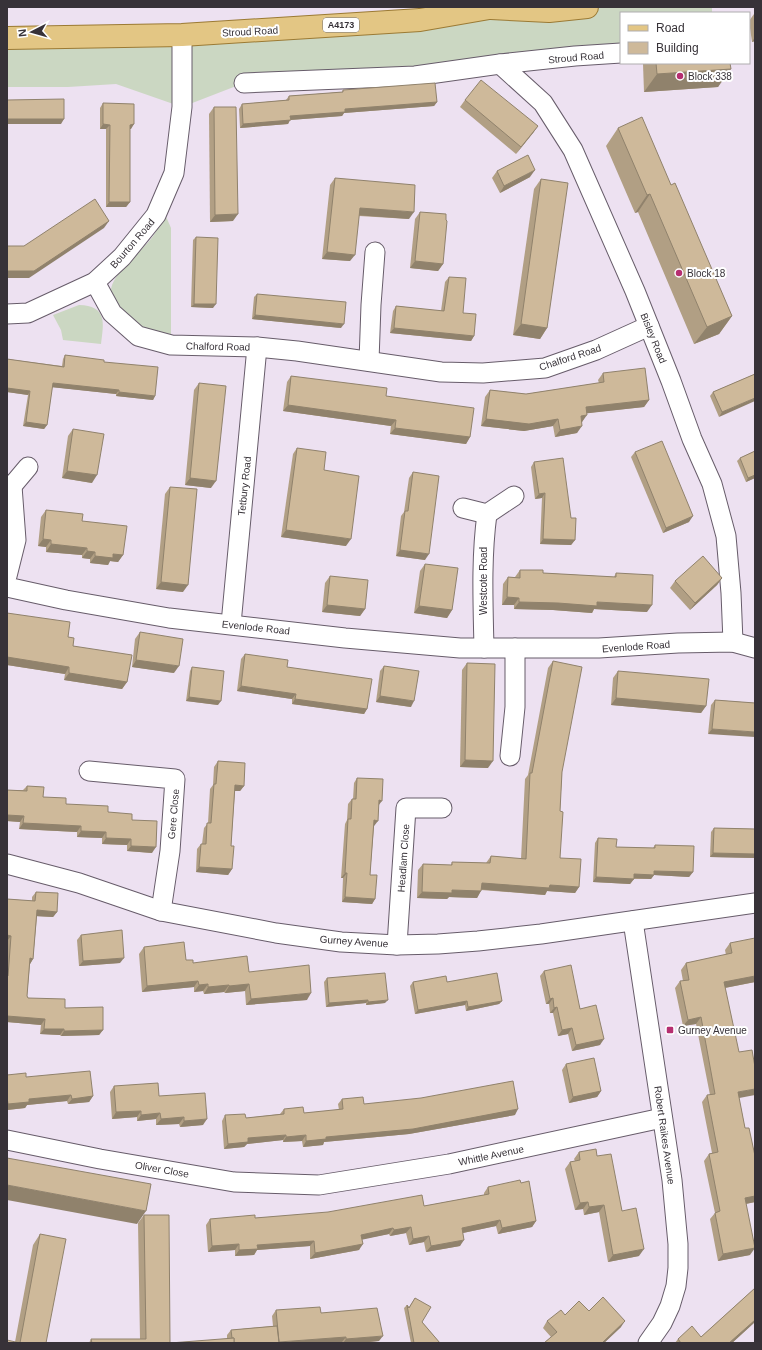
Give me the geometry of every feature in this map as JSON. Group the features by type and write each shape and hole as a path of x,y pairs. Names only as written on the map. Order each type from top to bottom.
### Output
{"main road":[{"name":"Stroud Road","path":"7,38 182,35 420,20 493,8 549,11 587,7"}],"street":[{"name":"Bourton Road","path":"7,314 28,313 95,282 122,257 156,215 174,173 182,107 182,35"},
{"name":"Stroud Road","path":"244,83 415,76 500,64 620,53"},
{"name":"Bisley Road","path":"500,64 543,103 573,150 649,326 692,439 712,484 726,536 731,593 733,642"},
{"path":"369,361 375,252"},
{"name":"Chalford Road","path":"95,282 112,313 138,336 171,345 257,347 297,351 441,372 484,373 545,368 596,350 649,326"},
{"name":"Tetbury Road","path":"231,624 257,347"},
{"path":"7,576 16,540 10,485 28,467"},
{"path":"462,508 487,514 514,496"},
{"name":"Westcote Road","path":"484,648 484,536 487,514"},
{"name":"Evenlode Road","path":"7,587 66,600 169,618 345,638 460,648 599,648 678,643 733,642 755,648"},
{"path":"506,750 511,648"},
{"name":"Gere Close","path":"89,771 175,779 170,851 161,910"},
{"name":"Headlam Close","path":"397,945 406,808 442,808"},
{"name":"Gurney Avenue","path":"7,864 79,883 161,910 291,935 341,942 397,945 478,941 633,921 755,903"},
{"name":"Robert Raikes Avenue","path":"633,921 672,1180 678,1244 676,1286 670,1306 662,1324 648,1343"},
{"name":"Whittle Avenue","path":"319,1185 449,1164 662,1118"},
{"name":"Oliver Close","path":"7,1140 100,1159 234,1182 319,1185"}],"green space":[{"path":"587,7 712,7 712,12 620,12 620,53 244,83 182,107 116,84 68,87 7,87 7,38"},
{"path":"164,212 171,228 171,334 151,331 138,326 117,304 111,291 112,285 121,271 152,237"},
{"path":"79,305 95,308 102,317 103,329 101,344 63,340 61,330 53,315"}],"building":[{"path":"656,64 730,64 731,69 657,74"},
{"path":"481,80 538,126 521,147 465,100"},
{"path":"435,83 437,102 345,109 345,112 290,116 291,120 243,124 242,104 289,100 289,96 343,92 343,90"},
{"path":"64,99 64,119 7,119 7,100"},
{"path":"103,103 134,104 134,124 130,125 130,202 109,202 110,125 103,124"},
{"path":"214,107 236,107 238,214 215,215"},
{"path":"642,117 671,185 675,183 732,316 707,327 650,194 647,195 618,128"},
{"path":"528,155 535,170 504,186 497,171"},
{"path":"335,178 415,185 414,212 360,208 355,255 327,252"},
{"path":"541,179 568,183 547,328 521,324"},
{"path":"95,199 109,221 34,271 7,271 7,246 24,246"},
{"path":"420,212 446,214 447,221 443,264 415,261"},
{"path":"196,237 218,238 216,304 194,304"},
{"path":"449,277 466,278 463,313 476,314 474,336 394,328 396,306 444,311"},
{"path":"257,294 346,302 344,324 255,315"},
{"path":"65,355 104,360 104,362 158,367 155,396 119,392 119,390 53,383 47,425 26,422 30,391 7,388 7,359 64,367"},
{"path":"645,368 649,400 586,407 587,415 581,416 582,426 560,430 558,419 529,424 486,419 490,390 526,394 604,382 603,373"},
{"path":"755,374 755,398 722,412 713,392"},
{"path":"291,376 387,388 386,396 474,408 470,437 395,428 396,420 288,405"},
{"path":"199,383 226,386 216,481 190,478"},
{"path":"73,429 104,434 97,475 67,471"},
{"path":"662,441 693,516 666,528 635,452"},
{"path":"297,448 326,452 324,470 359,476 351,539 286,530"},
{"path":"755,451 755,475 748,478 740,458"},
{"path":"563,458 571,518 576,518 575,540 543,539 545,493 539,494 534,462"},
{"path":"413,472 439,476 429,554 400,550 405,511 408,511"},
{"path":"170,487 197,489 188,585 161,582"},
{"path":"46,510 83,514 82,521 127,526 123,555 113,554 113,558 95,556 95,552 87,551 87,548 51,544 51,540 43,539"},
{"path":"703,556 722,578 695,603 675,581"},
{"path":"425,564 458,568 452,610 419,606"},
{"path":"520,570 543,570 543,573 616,577 616,573 653,575 652,605 597,602 597,606 519,602 519,598 507,597 508,577 520,578"},
{"path":"330,576 368,580 365,609 327,605"},
{"path":"7,613 70,622 68,637 74,638 73,646 132,655 127,682 69,673 69,667 7,657"},
{"path":"140,632 183,639 179,666 136,660"},
{"path":"245,654 288,660 287,667 372,679 367,709 295,699 296,694 241,686"},
{"path":"553,661 582,667 562,772 560,811 563,812 560,858 581,859 579,887 550,885 549,888 482,883 481,891 452,890 452,893 422,892 423,864 452,865 452,862 490,863 491,856 526,859 530,773 532,773"},
{"path":"467,663 495,664 493,761 465,760"},
{"path":"384,666 419,671 414,701 380,696"},
{"path":"192,667 224,671 221,701 189,697"},
{"path":"618,671 709,679 706,706 616,698"},
{"path":"715,700 755,703 755,732 712,729"},
{"path":"218,761 245,763 244,786 235,785 231,846 234,846 232,869 199,867 201,844 206,844 207,823 211,823 214,784 216,784"},
{"path":"357,778 383,779 382,801 379,800 378,821 374,820 370,875 377,875 375,899 345,897 348,819 351,819 352,799 356,799"},
{"path":"27,786 44,787 43,797 66,798 66,804 108,806 108,812 132,814 132,820 157,821 156,847 131,846 131,839 106,838 106,832 81,831 81,826 23,823 24,816 7,815 7,790 27,791"},
{"path":"714,828 755,829 755,854 713,853"},
{"path":"598,838 617,839 616,847 655,848 655,845 694,846 693,872 654,871 654,875 634,874 634,879 596,877"},
{"path":"36,892 58,893 57,912 37,910 33,959 30,958 27,996 28,998 65,999 65,1008 103,1007 103,1030 64,1031 64,1029 44,1029 45,1019 7,1016 7,976 11,936 7,935 7,899 35,901"},
{"path":"122,930 124,958 83,961 81,935"},
{"path":"755,938 755,976 724,982 739,1052 752,1050 755,1067 755,1089 738,1092 745,1128 749,1128 755,1156 755,1196 745,1198 755,1248 723,1254 715,1213 720,1211 709,1154 718,1152 707,1095 715,1094 701,1017 688,1020 680,981 689,980 686,963 732,953 730,943"},
{"path":"184,942 186,960 193,960 193,963 247,956 249,972 309,965 311,993 251,999 249,984 208,987 208,984 199,985 198,981 147,986 144,947"},
{"path":"571,965 580,1009 596,1005 604,1039 576,1045 572,1028 562,1030 557,1007 554,1008 553,998 550,999 544,971"},
{"path":"385,973 388,1000 329,1003 327,978"},
{"path":"497,973 502,1001 468,1007 467,1001 418,1010 413,982 446,976 447,982"},
{"path":"594,1058 601,1091 573,1097 566,1064"},
{"path":"90,1071 93,1096 72,1099 71,1095 29,1099 29,1102 8,1104 7,1075 26,1073 26,1077"},
{"path":"513,1081 518,1109 413,1129 326,1137 326,1139 306,1141 306,1135 248,1138 248,1142 228,1144 225,1115 245,1114 246,1118 284,1114 284,1109 303,1107 304,1113 343,1109 342,1099 363,1097 364,1104 421,1098"},
{"path":"158,1083 159,1096 205,1093 207,1119 184,1121 184,1117 161,1119 160,1113 141,1115 141,1111 116,1112 114,1086"},
{"path":"596,1149 597,1156 611,1154 622,1211 636,1208 644,1249 613,1255 604,1205 589,1207 588,1202 580,1203 570,1162 580,1160 579,1152"},
{"path":"7,1158 151,1184 146,1211 7,1185"},
{"path":"520,1180 521,1183 529,1181 536,1221 502,1228 500,1220 462,1228 464,1240 431,1246 429,1236 413,1239 411,1227 394,1230 393,1228 361,1235 363,1244 315,1253 314,1241 257,1245 258,1249 239,1250 239,1244 212,1246 210,1219 255,1215 255,1218 328,1212 422,1195 424,1206 489,1194 488,1187"},
{"path":"144,1215 169,1215 170,1343 92,1343 91,1339 146,1339"},
{"path":"40,1234 66,1239 46,1343 20,1343"},
{"path":"755,1288 755,1320 729,1343 681,1343 678,1339 692,1326 701,1337"},
{"path":"603,1297 625,1321 602,1343 544,1343 557,1332 547,1321 561,1310 565,1315 579,1301 589,1311"},
{"path":"415,1298 431,1307 422,1322 440,1343 414,1343 407,1305 409,1308"},
{"path":"320,1307 321,1313 377,1308 383,1336 346,1339 346,1337 279,1342 276,1310"},
{"path":"277,1326 279,1343 234,1343 231,1330"},
{"path":"234,1338 234,1343 170,1343"},
{"path":"7,1340 20,1343 7,1343"}],"place":[{"name":"Block 338","path":"680,76"},
{"name":"Block 18","path":"679,273"},
{"name":"Gurney Avenue","path":"670,1030"}]}
